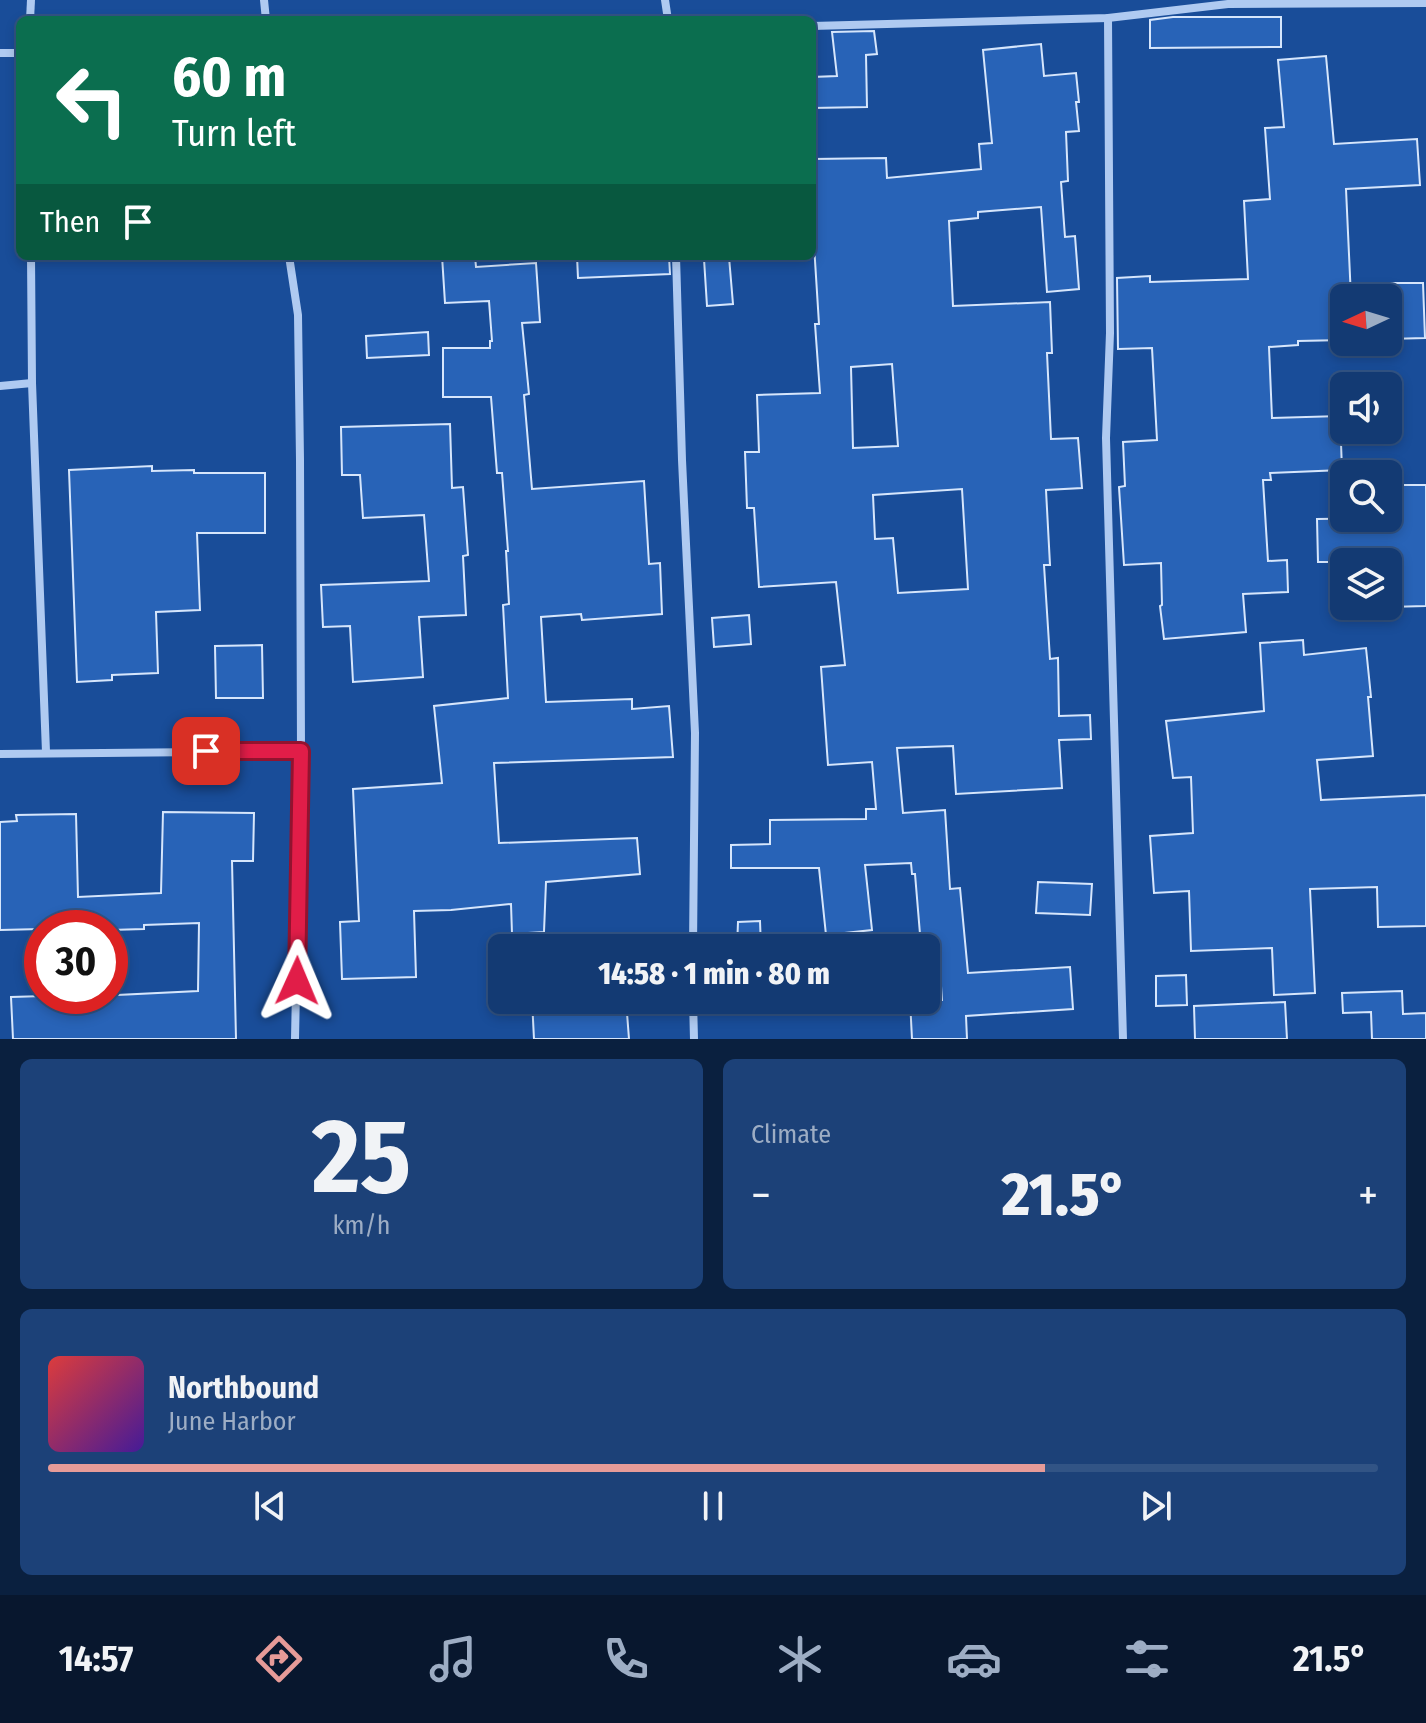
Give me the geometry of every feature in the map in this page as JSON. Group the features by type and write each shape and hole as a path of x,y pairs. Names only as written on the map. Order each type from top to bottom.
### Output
{"street":[{"path":"816,26 1108,18 1228,4 1426,3"},
{"path":"1108,18 1110,333 1106,469 1123,1039"},
{"path":"31,260 32,383 46,752"},
{"path":"290,260 298,315 299,353 301,751 295,1039"},
{"path":"676,260 695,733 693,934"},
{"path":"0,386 32,383"},
{"path":"0,754 301,751"},
{"path":"693,1014 694,1039"}],"building":[{"path":"1173,17 1281,17 1281,47 1150,48 1150,20"},
{"path":"874,31 877,54 866,55 867,107 816,108 816,77 837,76 832,32"},
{"path":"1041,44 1044,76 1076,73 1079,131 1066,132 1068,181 1061,182 1065,237 1075,236 1079,289 1047,292 1041,207 978,212 978,218 949,221 953,306 1050,302 1052,353 1047,353 1051,439 1078,438 1082,488 1046,490 1050,565 1044,565 1050,659 1058,658 1059,716 1090,715 1091,739 1059,740 1062,788 956,794 953,746 897,748 903,813 945,810 950,889 960,888 968,973 1070,967 1073,1009 966,1016 967,1039 912,1039 911,1014 940,1014 942,1000 940,934 920,934 915,874 912,874 911,863 865,865 872,930 835,934 826,934 819,868 731,868 731,845 770,844 770,820 866,819 866,809 876,809 872,762 828,765 821,667 845,665 836,582 759,587 754,508 747,508 745,452 759,452 757,395 820,393 815,324 819,324 815,260 816,159 886,158 887,178 981,169 979,144 992,143 983,50","holes":["892,364 898,446 853,448 851,367","962,489 968,589 898,593 893,538 875,539 873,495"]},
{"path":"1326,56 1334,144 1417,139 1420,185 1346,189 1350,284 1330,284 1330,340 1298,341 1298,345 1269,347 1272,418 1330,416 1330,444 1341,444 1342,460 1330,460 1330,470 1270,473 1271,480 1263,480 1268,561 1287,560 1288,592 1243,594 1246,632 1164,639 1160,606 1161,563 1124,565 1119,487 1125,486 1123,442 1157,440 1152,348 1118,349 1117,278 1150,276 1150,282 1248,279 1244,201 1270,199 1265,128 1284,127 1278,60"},
{"path":"442,260 475,260 476,267 536,263 540,322 522,323 529,394 524,395 532,489 644,481 649,564 660,563 662,614 582,620 581,614 541,617 546,702 632,699 632,709 669,706 673,757 494,763 499,843 637,838 640,874 546,882 544,932 512,934 511,904 414,911 416,977 342,979 340,922 359,921 353,789 442,783 434,706 508,698 503,605 509,604 508,551 502,473 497,473 491,397 443,397 443,348 490,348 489,301 445,303"},
{"path":"577,260 669,260 670,274 578,278"},
{"path":"704,260 729,260 733,304 707,306"},
{"path":"1423,283 1425,338 1402,339 1402,284 1388,284"},
{"path":"428,332 429,355 367,358 366,336"},
{"path":"450,424 452,488 463,487 468,555 463,556 466,615 419,617 423,677 353,682 350,626 323,627 321,585 429,581 424,515 363,518 360,475 342,475 341,427"},
{"path":"152,466 152,471 265,473 265,533 197,533 200,610 156,612 158,673 112,675 112,680 77,682 69,470"},
{"path":"1402,485 1426,485 1426,606 1402,607 1402,548 1330,548 1330,562 1318,562 1317,519 1330,519 1330,532 1402,532"},
{"path":"749,615 751,644 714,647 712,618"},
{"path":"1303,640 1304,655 1366,648 1373,756 1317,760 1321,800 1426,795 1426,926 1378,927 1377,887 1310,889 1315,993 1274,995 1272,948 1191,951 1189,891 1154,893 1150,836 1193,833 1191,777 1173,778 1166,721 1264,711 1260,643"},
{"path":"262,645 263,698 216,698 215,646"},
{"path":"163,812 254,813 253,861 232,861 236,1039 13,1039 11,997 24,997 24,1014 128,1014 128,994 198,991 199,923 144,925 144,929 128,929 128,910 24,910 24,929 0,930 0,822 17,821 16,815 76,814 78,897 161,893"},
{"path":"1038,882 1092,884 1090,915 1036,913"},
{"path":"760,921 760,934 738,934 738,922"},
{"path":"1186,975 1187,1005 1156,1006 1156,976"},
{"path":"1402,991 1403,1014 1426,1013 1426,1039 1372,1039 1371,1012 1343,1013 1342,993"},
{"path":"1285,1002 1287,1039 1195,1039 1194,1006"},
{"path":"533,1014 627,1014 629,1039 534,1039"}],"route":[{"path":"206,751 301,751 297,981"}]}
